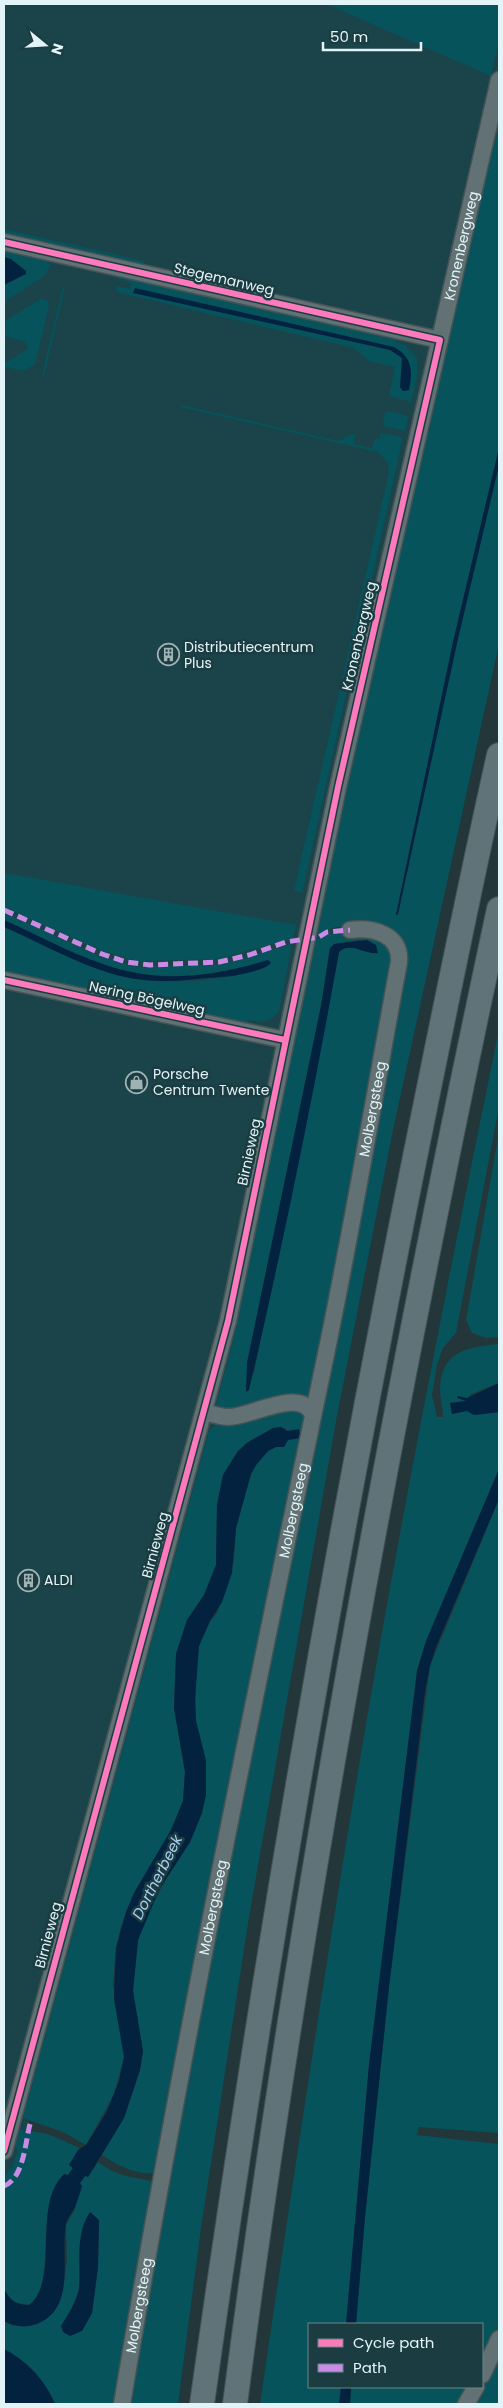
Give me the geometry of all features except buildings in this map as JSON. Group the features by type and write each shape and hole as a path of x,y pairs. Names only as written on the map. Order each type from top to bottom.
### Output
{"highway":[{"path":"202,2404 237,2152 322,1640 377,1346 474,866 499,755"},
{"path":"235,2404 275,2124 354,1649 429,1242 499,909"}],"street":[{"name":"Kronenbergweg","path":"306,938 367,656 499,80"},
{"name":"Stegemanweg","path":"4,242 440,340"},
{"name":"Molbergsteeg","path":"122,2404 198,1976 337,1297 399,962 397,947 387,936 378,931 350,930"},
{"name":"Birnieweg","path":"4,2151 228,1321 306,938"},
{"name":"Nering Bögelweg","path":"4,980 285,1040"},
{"path":"204,1412 229,1418 259,1409 300,1403 307,1405 312,1413"},
{"path":"483,2373 499,2339"},
{"path":"466,2404 475,2388"}],"shaded area":[{"path":"4,4 499,4 499,190 242,1337 17,2164 4,2184"},
{"path":"326,4 499,4 499,40 491,76"},
{"path":"499,119 499,448 453,642 396,915 398,914 457,643 499,465 499,644 393,1130 336,1421 249,1917 201,2228 178,2404 127,2404 401,946 344,926 327,929 316,935 384,618"},
{"path":"4,229 145,261 143,266 4,234"},
{"path":"4,249 50,260 48,264 51,264 44,276 4,302"},
{"path":"120,276 396,338 395,342 405,345 417,358 417,377 411,402 389,396 395,367 369,361 354,348 116,292 117,286 130,289 131,283 119,280"},
{"path":"63,286 65,287 44,376 42,376"},
{"path":"40,299 47,300 49,306 35,364 25,371 4,367 4,364 29,348 24,341 4,336 4,322"},
{"path":"181,405 339,441 352,434 356,434 353,444 372,448 375,439 379,439 381,433 403,437 302,893 294,890 389,472 388,463 378,452 180,407"},
{"path":"388,411 408,416 405,431 384,426 385,413"},
{"path":"4,873 296,925 293,938 218,959 138,961 103,951 4,907"},
{"path":"4,913 101,957 137,967 219,965 292,944 279,1011 272,1018 263,1022 248,1020 247,1024 4,972 4,927 82,963 131,978 188,982 217,979 245,973 243,967 217,973 188,976 145,974 115,968 66,950 4,920"},
{"path":"363,932 395,950 312,1399 244,1410 219,1409 216,1405 235,1334 315,940 329,934","holes":["360,940 362,951 350,947 344,948 339,952 254,1372 245,1388 249,1371 247,1363 321,1006 330,948 334,944"]},
{"path":"499,1029 499,1107 456,1333 443,1348 437,1365 432,1395 437,1417 443,1417 440,1390 445,1367 451,1359 476,1347 499,1344 499,1383 471,1394 466,1401 450,1403 452,1414 467,1411 474,1415 499,1412 499,1469 426,1641 417,1671 369,2065 346,2323 308,2323 308,2388 341,2388 339,2404 260,2404 347,1837 407,1493"},
{"path":"499,1132 499,1337 486,1338 472,1333 466,1320"},
{"path":"290,1408 306,1413 157,2172 143,2173 114,2163 102,2155 124,2118 140,2070 143,2051 133,1991 138,1940 148,1913 166,1879 190,1842 202,1813 206,1761 196,1721 195,1678 199,1646 210,1621 217,1613 234,1560 236,1528 251,1474 268,1451 276,1447 284,1447 287,1431 285,1428 273,1428 238,1451 223,1475 217,1505 216,1565 204,1595 187,1620 176,1654 174,1708 185,1772 183,1801 171,1830 134,1893 121,1926 116,1948 113,1984 124,2057 114,2094 86,2145 63,2132 23,2118 209,1431 215,1426 234,1419"},
{"path":"499,1499 499,2133 419,2127 417,2135 499,2144 499,2328 483,2362 483,2323 356,2323 389,1987 430,1666"},
{"path":"19,2129 48,2134 80,2148 69,2165 73,2168 68,2175 64,2175 55,2189 49,2206 43,2280 38,2294 29,2305 13,2302 4,2289 4,2177 13,2166 18,2149 15,2148"},
{"path":"98,2162 129,2177 151,2181 154,2186 117,2404 55,2404 41,2379 28,2365 4,2349 4,2321 13,2326 55,2309 63,2290 67,2259 66,2225 75,2209 80,2183 85,2175 88,2177","holes":["90,2213 99,2221 98,2267 92,2313 82,2331 61,2326 72,2308 78,2293 80,2239 85,2221"]},
{"path":"499,2349 499,2399 497,2404 472,2404 480,2388 483,2388 483,2382"},
{"path":"351,2388 469,2388 461,2404 350,2404"}],"water":[{"path":"4,257 11,259 26,271 26,274 4,285"},
{"path":"135,288 394,347 404,355 410,365 409,390 403,391 400,387 402,358 390,350 133,293"},
{"path":"499,448 499,465 457,643 398,914 396,915 453,642"},
{"path":"4,920 99,963 149,975 201,975 235,969 268,960 271,963 255,971 232,976 172,981 143,980 107,972 72,959 4,927"},
{"path":"367,940 376,945 378,953 353,948 343,949 339,952 286,1226 249,1390 246,1392 247,1363 321,1006 330,948 334,944"},
{"path":"499,1383 499,1412 474,1415 467,1411 452,1414 450,1403 466,1401 457,1398 458,1396 467,1398"},
{"name":"Dortherbeek","path":"281,1427 287,1431 299,1429 301,1438 288,1440 284,1447 276,1447 268,1451 251,1474 236,1528 232,1573 222,1602 210,1621 199,1646 195,1700 196,1721 206,1761 206,1795 202,1813 190,1842 159,1890 138,1940 133,1991 143,2051 140,2070 124,2118 88,2177 85,2176 80,2183 82,2186 78,2199 66,2224 64,2280 58,2306 49,2316 37,2324 28,2326 12,2325 4,2321 4,2289 14,2301 24,2305 29,2305 38,2294 43,2279 49,2204 54,2188 64,2174 68,2175 73,2168 69,2165 78,2150 86,2145 107,2111 119,2081 124,2057 114,1999 116,1948 126,1912 134,1893 171,1830 183,1801 185,1772 174,1708 176,1654 187,1620 204,1595 216,1565 217,1505 223,1475 238,1451 248,1442 273,1428"},
{"path":"499,1469 499,1499 436,1647 425,1692 389,1987 356,2323 346,2323 369,2065 417,1671 426,1641"},
{"path":"90,2212 99,2220 98,2267 92,2313 82,2331 70,2336 63,2332 61,2326 72,2308 78,2293 80,2239 85,2221"},
{"path":"4,2349 28,2365 41,2379 55,2404 4,2404"},
{"path":"341,2388 351,2388 350,2404 339,2404"}],"marked path":[{"path":"4,910 102,954 126,962 150,965 219,962 249,955 286,942 319,937 327,932 350,930"},
{"path":"4,2186 11,2182 20,2168 30,2124"}],"cycle path":[{"path":"4,242 440,340 338,787 228,1321 4,2151"},
{"path":"4,980 285,1040"}],"place":[{"name":"Distributiecentrum Plus","path":"168,655"},
{"name":"Porsche Centrum Twente","path":"137,1082"},
{"name":"ALDI","path":"28,1580"}]}
